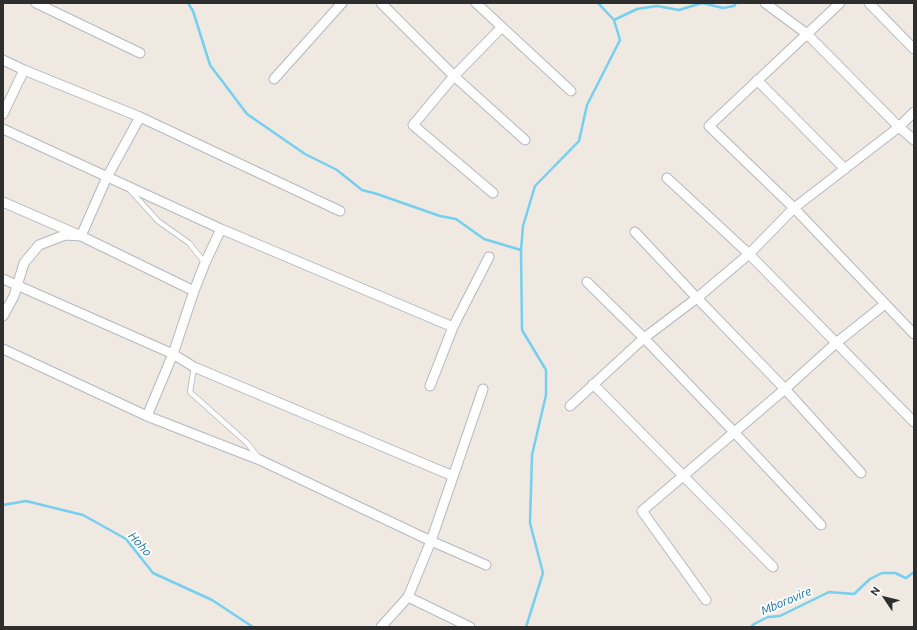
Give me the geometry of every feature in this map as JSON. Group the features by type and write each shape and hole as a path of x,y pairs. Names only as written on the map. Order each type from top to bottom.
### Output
{"street":[{"path":"36,3 140,53"},
{"path":"274,78 342,3"},
{"path":"381,3 454,76 525,140"},
{"path":"476,3 571,90"},
{"path":"765,3 807,34 914,140"},
{"path":"840,3 709,126 794,208 914,334"},
{"path":"869,3 914,49"},
{"path":"493,193 413,125 454,76 502,27"},
{"path":"3,60 140,117 340,211"},
{"path":"3,114 24,70"},
{"path":"757,80 845,169"},
{"path":"570,406 644,338 697,298 749,254 794,208 899,126 914,112"},
{"path":"80,236 107,177 140,117"},
{"path":"3,128 222,230 453,327"},
{"path":"666,178 749,254 914,422"},
{"path":"3,202 80,236 194,291"},
{"path":"147,416 173,354 205,263 222,230"},
{"path":"635,232 785,389 861,473"},
{"path":"3,316 14,296 24,263 39,245 65,236 80,236"},
{"path":"430,386 453,327 489,257"},
{"path":"3,279 173,354 194,366 453,476"},
{"path":"587,282 644,338 821,525"},
{"path":"706,600 642,511 785,389 836,343 885,304"},
{"path":"3,349 147,416 260,460 486,565"},
{"path":"593,384 773,567"},
{"path":"381,627 408,597 431,540 482,389"},
{"path":"408,597 470,627"}],"lane":[{"path":"126,185 158,221 189,242 205,263"},
{"path":"194,366 190,392 247,443 260,460"}],"waterway":[{"path":"188,3 193,11 210,65 247,114 305,154 337,170 362,190 440,216 456,219 484,239 521,250"},
{"path":"526,627 543,573 530,523 532,455 546,395 546,370 522,330 521,250 523,226 535,186 579,141 587,105 620,40 614,20 598,3"},
{"path":"614,20 637,9 657,6 679,10 702,3 723,8 734,6 736,3"},
{"name":"Hoho","path":"3,505 26,501 83,515 126,539 153,573 212,600 253,627"},
{"name":"Mborovire","path":"751,627 768,617 780,616 829,592 854,594 870,579 882,573 895,573 906,578 914,572"}]}
